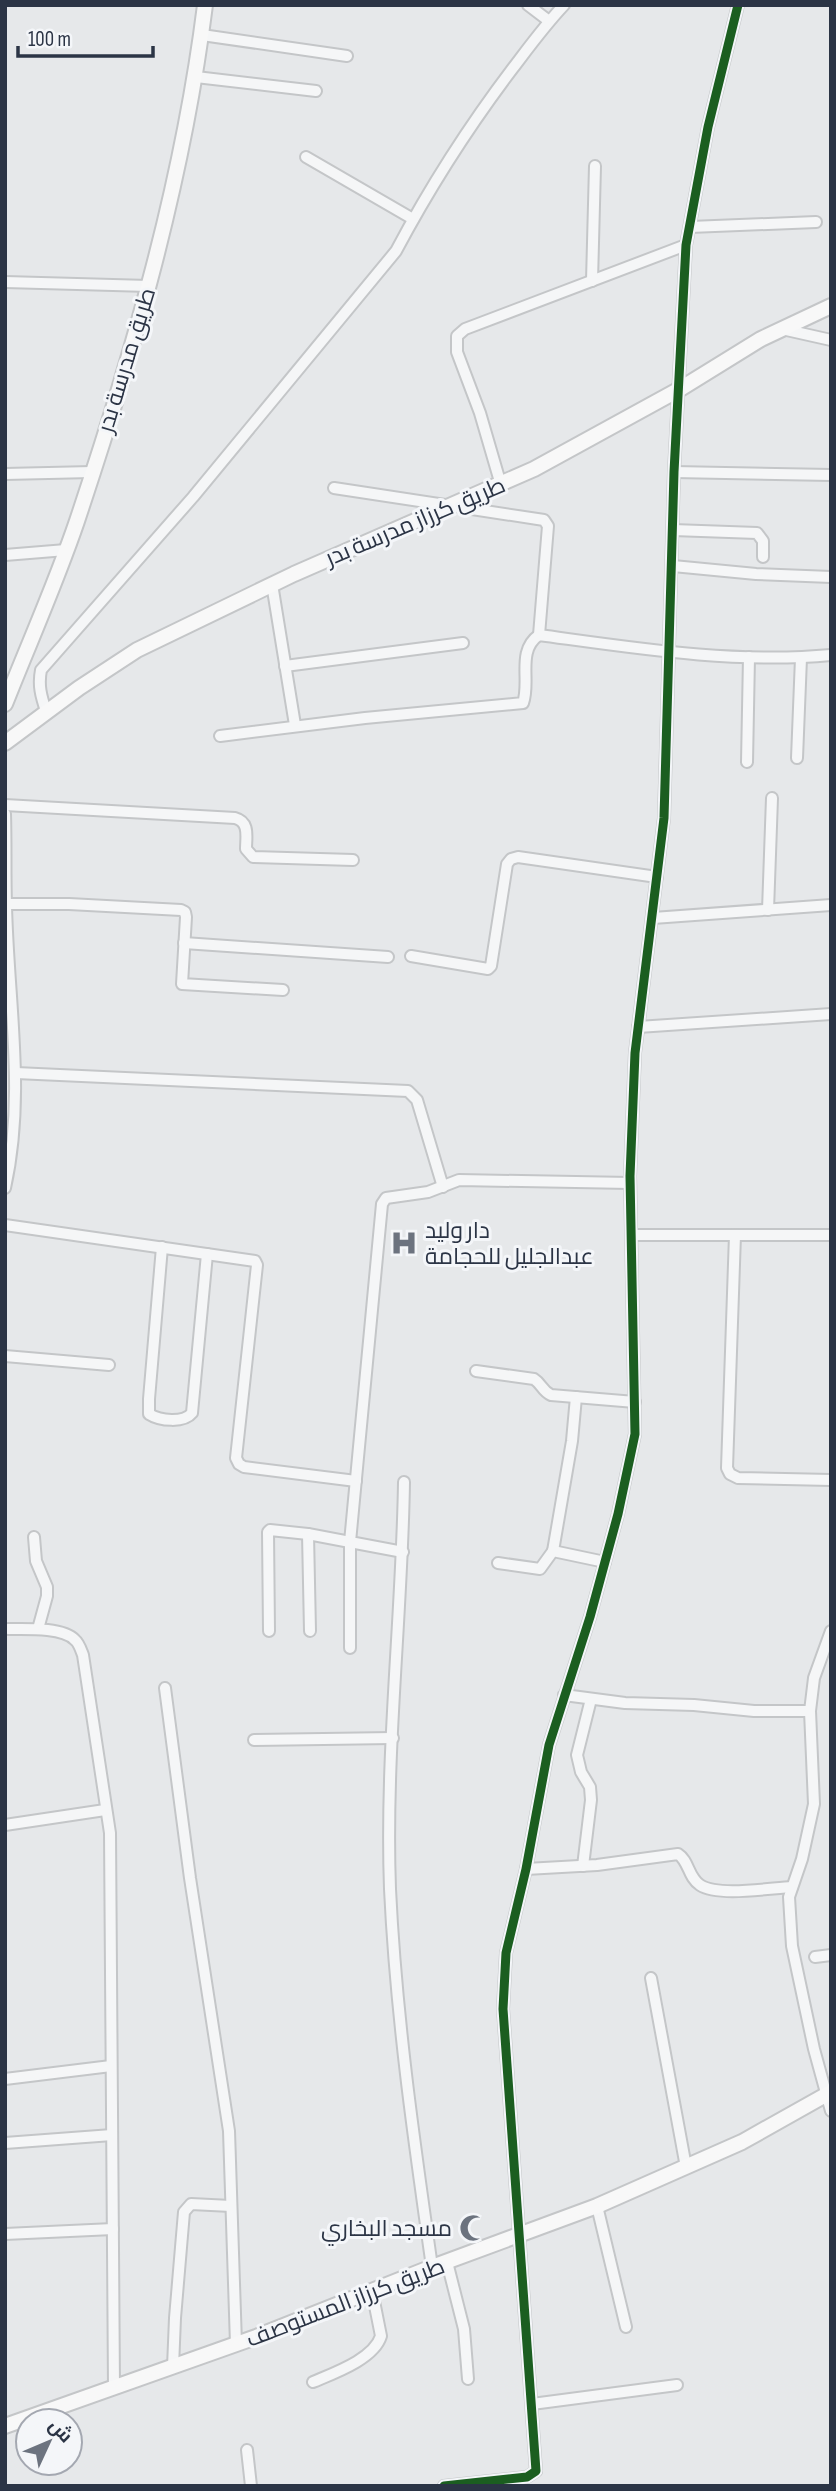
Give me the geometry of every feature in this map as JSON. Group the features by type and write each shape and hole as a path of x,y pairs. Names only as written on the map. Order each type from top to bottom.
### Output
{"street":[{"name":"طريق مدرسة بدر","path":"5,704 66,550 149,286 196,77 205,5"},
{"path":"528,5 549,21"},
{"path":"47,711 40,696 38,681 41,670 193,497 397,251 413,219 481,110 564,5"},
{"path":"444,2486 527,2477 536,2471 537,2464 503,2009 506,1953 526,1869 549,1745 605,1562 635,1434 630,1183 635,1054 664,818 674,472 687,245 708,127 738,5"},
{"path":"202,35 347,56"},
{"path":"196,77 316,91"},
{"path":"306,157 413,219"},
{"path":"592,281 595,166"},
{"path":"690,227 816,222"},
{"path":"501,485 480,413 457,352 457,336 465,329 687,245"},
{"path":"5,282 149,286"},
{"name":"طريق كرزاز مدرسة بدر","path":"5,743 137,650 272,584 534,469 680,389 782,329 831,306"},
{"path":"782,329 831,340"},
{"path":"5,474 92,472"},
{"path":"674,472 831,475"},
{"path":"220,736 523,703 526,652 531,642 539,635 548,526 544,520 334,488"},
{"path":"673,530 757,533 763,541 763,557"},
{"path":"5,555 66,550"},
{"path":"673,566 756,574 831,577"},
{"path":"272,584 295,726"},
{"path":"539,635 667,653 801,658 831,655"},
{"path":"285,666 463,643"},
{"path":"747,762 749,657"},
{"path":"797,758 801,658"},
{"path":"768,909 772,798"},
{"path":"5,805 235,818 246,824 246,849 253,857 353,860"},
{"path":"5,814 5,904 16,1073 15,1132 5,1188"},
{"path":"411,956 488,969 491,966 506,864 510,859 518,857 657,877"},
{"path":"5,904 69,904 181,910 186,917 183,984 283,990"},
{"path":"653,918 831,905"},
{"path":"184,943 388,957"},
{"path":"638,1027 831,1014"},
{"path":"16,1073 408,1091 417,1100 443,1187"},
{"path":"350,1648 350,1542 382,1204 386,1198 393,1195 428,1192 459,1180 630,1183"},
{"path":"5,1225 252,1259 257,1265 236,1458 244,1467 356,1481"},
{"path":"632,1235 831,1235"},
{"path":"735,1235 727,1468 730,1474 738,1478 831,1480"},
{"path":"162,1247 149,1399 149,1414 156,1418 185,1419 192,1413 206,1254"},
{"path":"5,1356 109,1365"},
{"path":"476,1371 530,1378 539,1382 543,1391 551,1395 635,1402"},
{"path":"498,1563 540,1569 552,1551 572,1441 576,1397"},
{"path":"404,1482 393,1738 390,1887 406,2081 440,2264 464,2329 468,2379"},
{"path":"269,1631 268,1532 274,1530 308,1534 403,1552"},
{"path":"308,1534 310,1631"},
{"path":"34,1537 36,1561 47,1587 38,1629"},
{"path":"552,1551 605,1562"},
{"path":"8,1629 38,1629 67,1634 75,1640 83,1655 110,1833 114,2388"},
{"path":"831,1631 817,1666 810,1711 814,1804 802,1858 789,1897 792,1946 831,2111"},
{"path":"165,1688 190,1878 229,2131 236,2344"},
{"path":"564,1695 625,1703 694,1704 754,1711 810,1711"},
{"path":"583,1866 591,1800 590,1787 577,1755 591,1699"},
{"path":"254,1740 393,1738"},
{"path":"5,1825 105,1810"},
{"path":"526,1869 583,1866 678,1854 683,1857 691,1875 699,1884 711,1890 792,1887"},
{"path":"815,1957 831,1955"},
{"path":"652,1978 686,2167"},
{"path":"5,2079 111,2066"},
{"name":"طريق كرزاز المستوصف","path":"5,2426 236,2344 597,2206 742,2141 828,2094"},
{"path":"5,2143 112,2135"},
{"path":"173,2367 184,2212 191,2204 231,2206"},
{"path":"597,2206 626,2327"},
{"path":"5,2234 113,2229"},
{"path":"313,2382 344,2368 379,2343 381,2336 372,2291"},
{"path":"532,2404 677,2385"},
{"path":"247,2450 251,2486"}],"cycle path":[{"path":"444,2486 527,2477 536,2471 503,2009 506,1953 526,1869 549,1745 590,1617 618,1514 635,1434 630,1176 635,1053 664,818 674,472 686,245 708,127 738,5"}],"place":[{"name":"دار وليد عبدالجليل للحجامة","path":"404,1243"},
{"name":"مسجد البخاري","path":"473,2228"}]}
